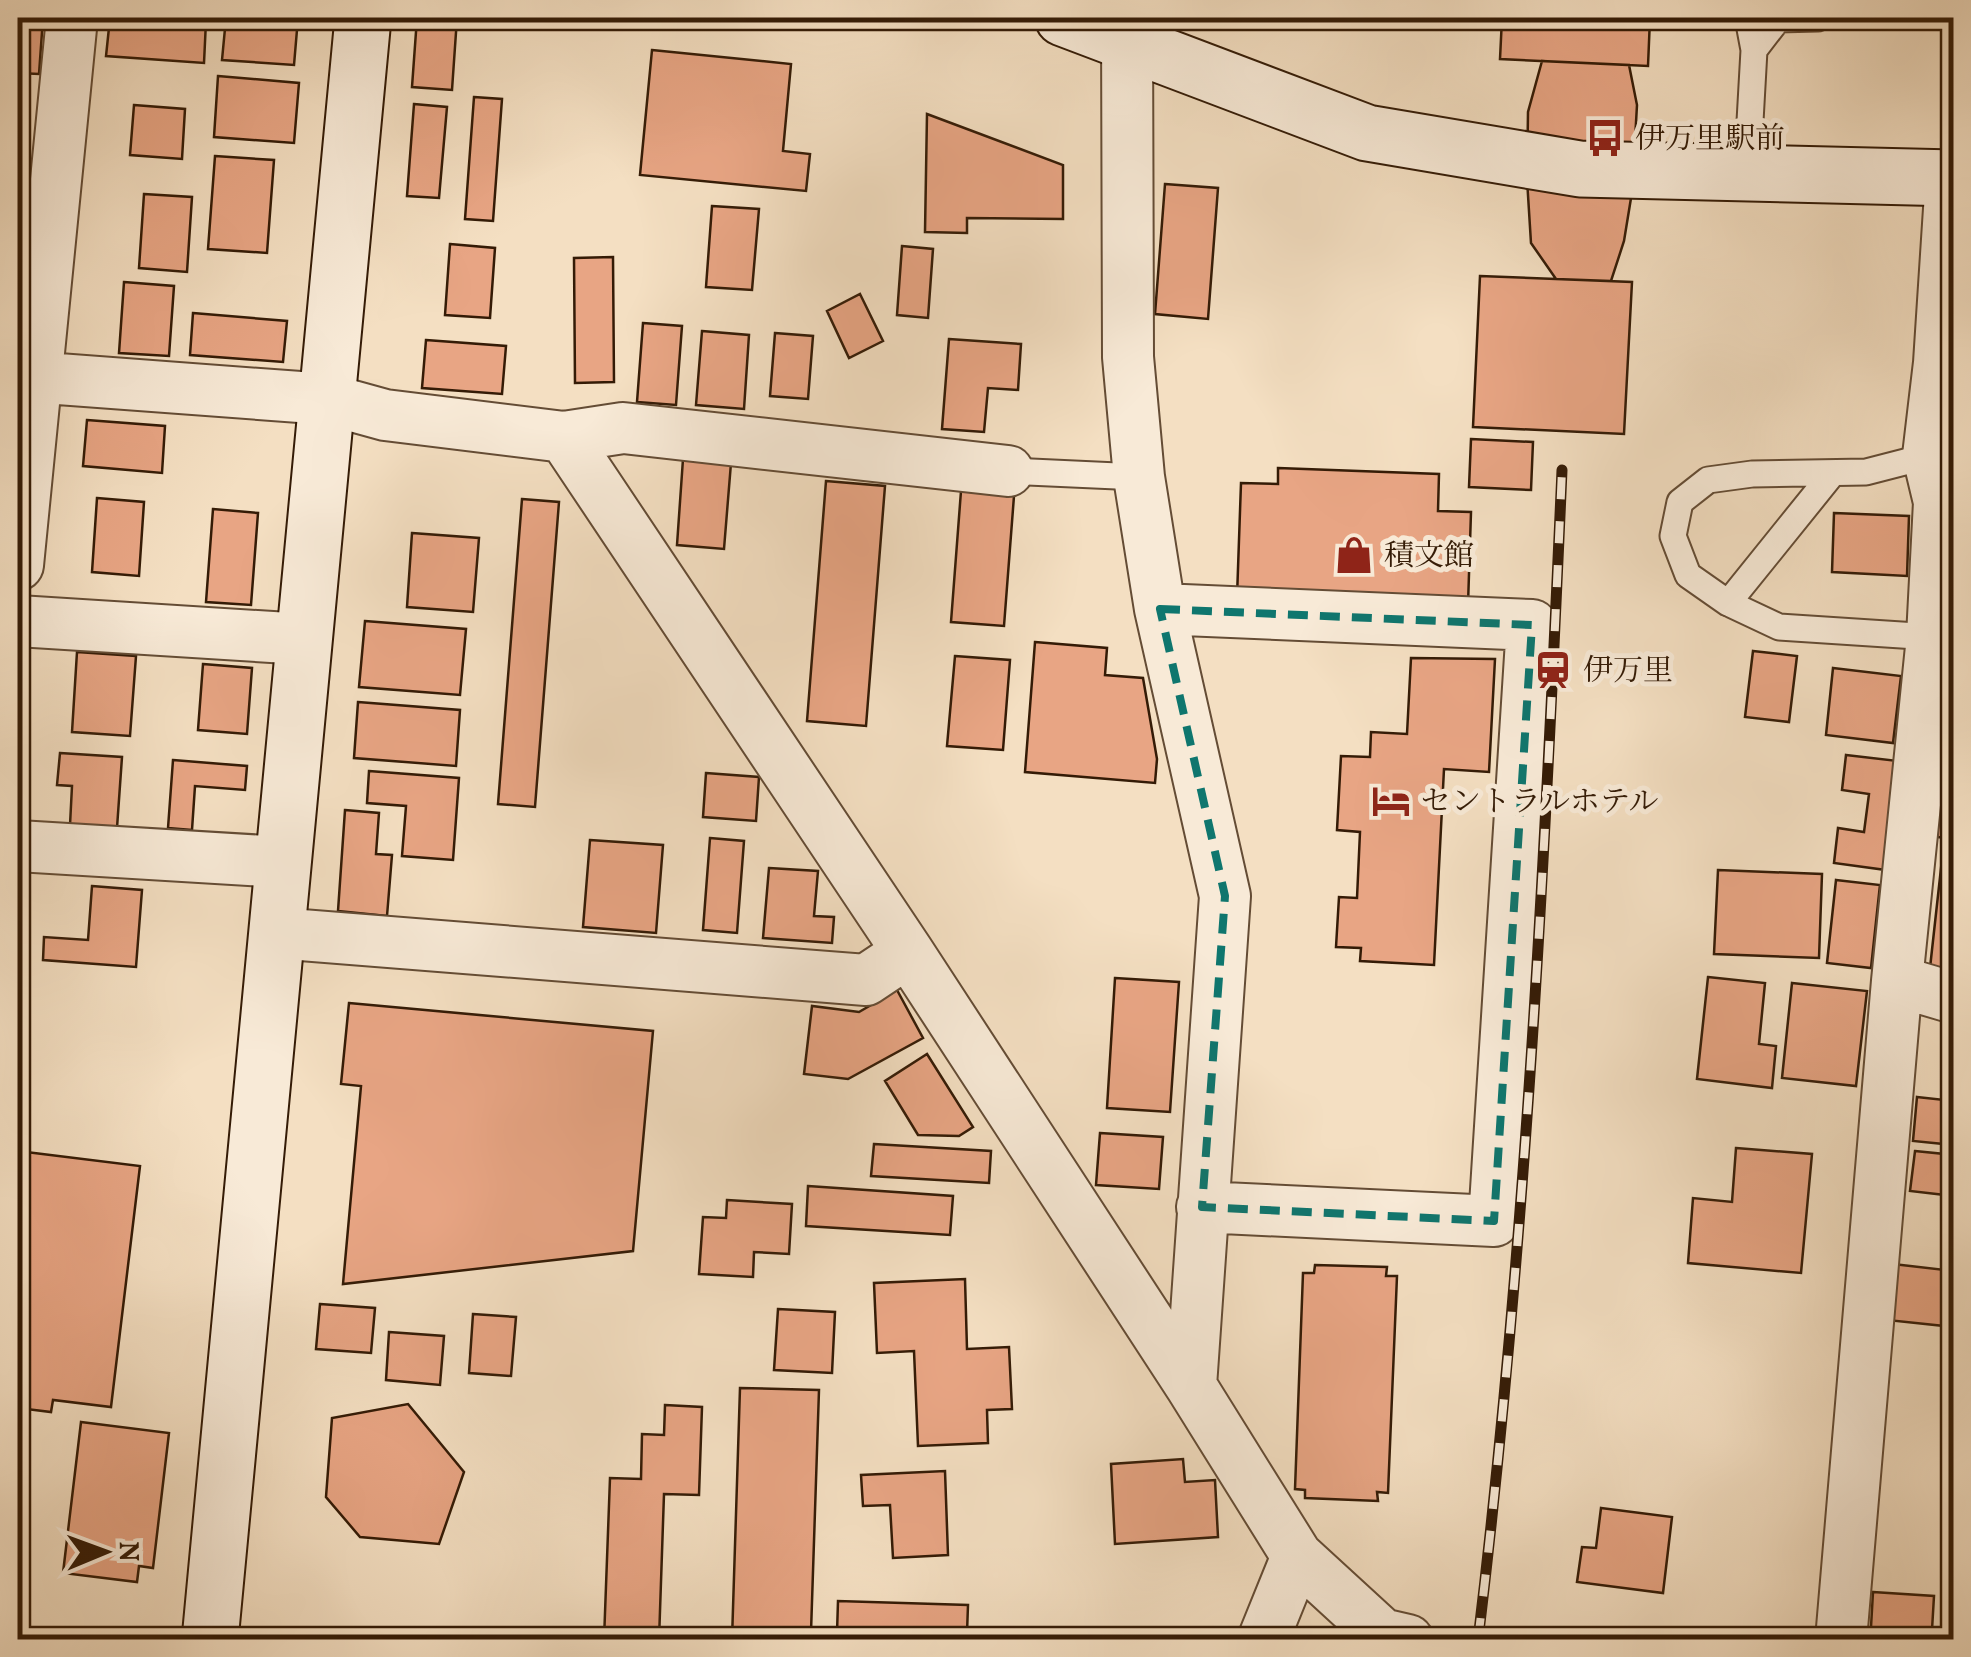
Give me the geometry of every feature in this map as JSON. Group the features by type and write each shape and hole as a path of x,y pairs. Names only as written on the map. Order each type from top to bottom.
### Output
{"street":[{"path":"18,564 27,377 72,18"},
{"path":"210,1640 363,18"},
{"path":"1063,18 1126,30 1367,134 1580,169 1952,178 1928,456 1945,568 1932,637 1897,981 1841,1640"},
{"path":"1126,30 1128,356 1139,476 1160,609 1225,896 1192,1386"},
{"path":"27,377 326,399 385,415 564,437 622,428 1008,471"},
{"path":"564,437 908,952 1192,1386 1297,1556 1382,1634 1408,1640"},
{"path":"1160,609 1532,625 1494,1221 1202,1207"},
{"path":"18,621 304,639"},
{"path":"18,846 282,862"},
{"path":"276,933 866,980 908,952"},
{"path":"1897,981 1954,998"},
{"path":"1264,1640 1297,1556"}],"lane":[{"path":"1747,175 1754,50 1748,18"},
{"path":"1754,50 1777,18 1818,18"},
{"path":"1928,456 1866,472 1752,474 1708,480 1680,502 1673,536 1688,575 1728,603 1779,627 1932,637"},
{"path":"1008,471 1139,476"},
{"path":"1728,603 1832,474"}],"highlighted area":[{"path":"1160,609 1532,625 1494,1221 1202,1207 1225,896"}],"building":[{"path":"18,18 43,18 39,74 18,73"},
{"path":"110,18 206,21 204,63 106,56"},
{"path":"226,18 298,18 294,65 222,60"},
{"path":"417,18 457,18 452,90 412,87"},
{"path":"1470,18 1470,22 1417,20"},
{"path":"1502,18 1650,18 1648,66 1500,59"},
{"path":"652,50 791,64 783,151 810,154 806,191 640,175"},
{"path":"1542,61 1629,65 1637,105 1632,192 1624,241 1611,281 1556,279 1531,243 1528,112"},
{"path":"218,76 299,83 294,143 214,137"},
{"path":"18,92 24,93 19,152 18,152"},
{"path":"474,97 502,99 493,221 465,219"},
{"path":"414,104 447,107 439,198 407,196"},
{"path":"134,105 185,109 182,159 130,155"},
{"path":"927,114 1063,165 1063,219 967,218 967,233 925,232"},
{"path":"215,156 274,160 267,253 208,249"},
{"path":"1165,184 1218,188 1208,319 1155,314"},
{"path":"144,194 192,197 187,272 139,268"},
{"path":"712,206 759,209 752,290 706,287"},
{"path":"450,244 495,248 490,318 445,315"},
{"path":"902,246 933,249 928,318 897,315"},
{"path":"613,257 614,382 575,383 574,258"},
{"path":"18,263 25,263 18,328"},
{"path":"1480,276 1632,282 1624,434 1473,427"},
{"path":"124,282 174,286 169,356 119,353"},
{"path":"860,294 883,341 849,358 827,311"},
{"path":"193,313 287,321 283,362 190,355"},
{"path":"643,323 682,326 676,405 637,402"},
{"path":"702,331 749,335 744,409 696,405"},
{"path":"775,333 813,336 808,399 770,396"},
{"path":"949,339 1021,344 1018,390 988,388 984,432 942,429"},
{"path":"426,340 506,346 502,394 422,388"},
{"path":"87,420 165,426 162,473 83,466"},
{"path":"1471,439 1533,442 1531,490 1469,487"},
{"path":"683,459 731,463 724,549 677,545"},
{"name":"積文館","path":"1278,468 1439,474 1438,511 1471,512 1468,605 1237,597 1241,483 1278,484"},
{"path":"826,481 885,486 866,726 807,721"},
{"path":"961,491 1014,496 1004,626 951,622"},
{"path":"97,498 144,502 139,576 92,572"},
{"path":"522,499 559,502 535,807 498,804"},
{"path":"213,509 258,513 251,605 206,602"},
{"path":"1834,513 1909,516 1907,576 1832,572"},
{"path":"412,533 479,538 473,612 407,607"},
{"path":"365,621 466,629 460,695 359,687"},
{"path":"1035,642 1107,648 1105,675 1143,678 1157,759 1155,783 1025,772"},
{"path":"1753,651 1797,656 1789,722 1745,717"},
{"path":"77,652 136,656 130,736 72,732"},
{"path":"955,656 1010,660 1003,750 947,746"},
{"name":"セントラルホテル","path":"1411,658 1495,659 1489,772 1444,769 1434,965 1360,961 1361,948 1336,947 1339,897 1357,898 1360,832 1337,830 1341,756 1370,757 1371,732 1407,734"},
{"path":"203,664 252,668 247,734 198,730"},
{"path":"1833,668 1901,676 1893,743 1826,735"},
{"path":"358,702 460,710 456,766 354,758"},
{"path":"60,753 122,757 117,828 70,825 72,786 57,785"},
{"path":"1846,755 1898,761 1886,870 1834,863 1838,828 1864,832 1869,794 1842,790"},
{"path":"173,760 247,766 245,790 195,786 192,830 168,828"},
{"path":"369,771 459,778 453,860 402,856 406,806 367,803"},
{"path":"706,773 759,777 756,821 703,817"},
{"path":"1942,788 1954,789 1954,839 1937,837"},
{"path":"345,810 379,813 376,854 392,855 387,916 338,911"},
{"path":"710,838 744,841 737,933 703,930"},
{"path":"590,840 663,845 656,933 583,927"},
{"path":"1943,850 1954,851 1954,980 1929,977"},
{"path":"769,868 818,871 814,916 834,917 832,943 763,938"},
{"path":"1718,870 1822,874 1819,958 1714,954"},
{"path":"1836,880 1880,885 1871,968 1827,963"},
{"path":"92,886 142,890 136,967 43,960 44,937 88,940"},
{"path":"1708,977 1765,983 1759,1044 1776,1046 1772,1088 1697,1079"},
{"path":"1115,978 1179,982 1170,1112 1107,1108"},
{"path":"1792,983 1867,991 1856,1086 1782,1078"},
{"path":"897,990 923,1038 848,1079 804,1074 812,1006 859,1012"},
{"path":"349,1003 653,1031 633,1251 343,1284 361,1086 341,1084"},
{"path":"927,1054 973,1127 959,1136 918,1135 885,1081"},
{"path":"1917,1097 1954,1101 1954,1145 1913,1141"},
{"path":"1100,1133 1163,1137 1159,1189 1096,1185"},
{"path":"874,1144 991,1151 989,1183 871,1176"},
{"path":"1736,1148 1812,1154 1801,1273 1688,1263 1693,1198 1732,1202"},
{"path":"18,1151 140,1166 111,1407 53,1400 51,1412 18,1408"},
{"path":"1915,1151 1954,1155 1954,1196 1910,1191"},
{"path":"808,1186 953,1196 950,1235 806,1226"},
{"path":"727,1200 792,1204 789,1254 754,1252 753,1277 699,1274 703,1217 726,1218"},
{"path":"1893,1264 1954,1271 1954,1327 1887,1320"},
{"path":"1315,1265 1387,1267 1386,1276 1397,1276 1388,1493 1377,1492 1378,1501 1305,1498 1305,1490 1295,1489 1303,1273 1314,1273"},
{"path":"965,1279 967,1349 1009,1347 1012,1409 987,1410 988,1443 918,1446 914,1351 877,1353 874,1283"},
{"path":"320,1304 375,1308 371,1353 316,1349"},
{"path":"778,1309 835,1312 832,1373 774,1370"},
{"path":"473,1314 516,1317 511,1376 469,1373"},
{"path":"389,1332 444,1336 440,1385 386,1380"},
{"path":"740,1388 819,1390 811,1632 837,1633 838,1601 968,1605 967,1633 1040,1636 1040,1640 732,1640"},
{"path":"408,1404 464,1472 439,1544 360,1537 326,1497 332,1418"},
{"path":"665,1405 702,1407 699,1495 664,1494 659,1640 604,1640 610,1478 641,1479 642,1434 664,1435"},
{"path":"81,1422 169,1433 153,1568 139,1566 137,1582 63,1573"},
{"path":"1183,1459 1185,1482 1215,1480 1218,1537 1115,1544 1111,1464"},
{"path":"945,1471 948,1555 893,1558 890,1505 863,1506 861,1475"},
{"path":"1601,1508 1672,1517 1663,1593 1577,1582 1582,1547 1596,1548"},
{"path":"1873,1592 1934,1596 1932,1630 1871,1627"}],"railway":[{"path":"1478,1640 1521,1202 1562,470"}],"place":[{"name":"伊万里駅前","path":"1605,138"},
{"name":"積文館","path":"1354,555"},
{"name":"伊万里","path":"1553,670"},
{"name":"セントラルホテル","path":"1391,801"}]}
